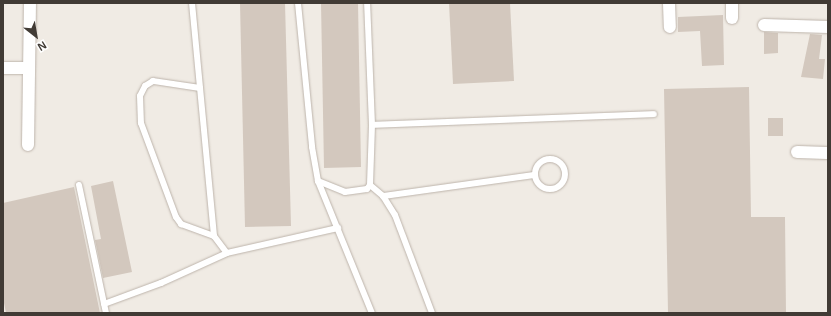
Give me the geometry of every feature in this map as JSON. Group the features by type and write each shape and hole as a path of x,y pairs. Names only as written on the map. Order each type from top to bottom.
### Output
{"street":[{"path":"28,145 30,3"},
{"path":"669,3 670,27"},
{"path":"732,3 732,18"},
{"path":"764,25 828,27"},
{"path":"3,68 29,68"},
{"path":"797,152 828,152"}],"lane":[{"path":"192,3 214,236 227,253"},
{"path":"298,3 312,147 318,181 372,313"},
{"path":"318,181 345,192 367,189 370,185 372,125 367,3"},
{"path":"200,88 153,81 145,86 140,96 141,123 176,217 181,224 214,236"},
{"path":"372,125 654,114"},
{"path":"550,158 559,161 566,174 562,183 549,189 540,184 535,175 537,166 550,158"},
{"path":"383,196 535,175"},
{"path":"78,185 106,313"},
{"path":"370,185 383,196 396,215 432,313"},
{"path":"104,304 161,283 227,253 338,228"}],"building":[{"path":"240,3 285,3 291,226 245,227"},
{"path":"321,3 358,3 361,167 324,168"},
{"path":"449,3 510,3 514,81 453,84"},
{"path":"723,15 724,65 702,66 700,31 678,32 678,17"},
{"path":"764,32 778,33 778,53 764,54"},
{"path":"810,34 822,35 819,59 825,59 823,79 801,77"},
{"path":"749,87 751,217 785,217 786,313 668,313 664,89"},
{"path":"768,118 783,118 783,136 768,136"},
{"path":"113,181 132,272 103,278 95,240 101,239 91,186"},
{"path":"74,187 100,313 6,313 3,298 3,203"}]}
